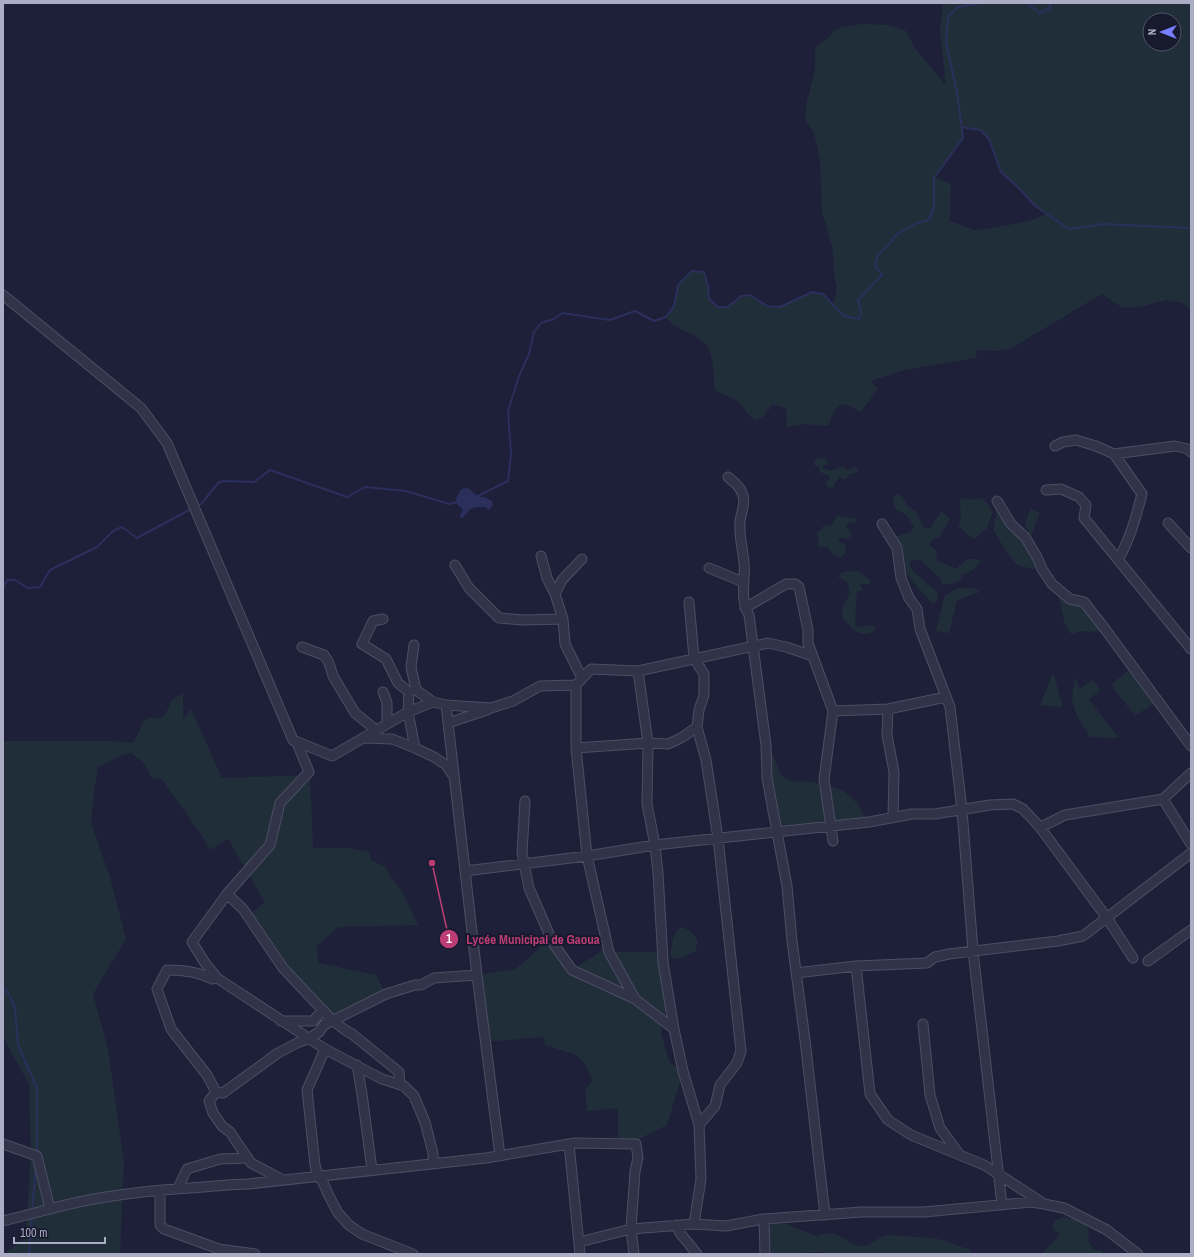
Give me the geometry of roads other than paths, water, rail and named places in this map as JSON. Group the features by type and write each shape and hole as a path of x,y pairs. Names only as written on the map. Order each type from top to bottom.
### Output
{"street":[{"path":"3,294 141,408 167,443 293,740 297,743 309,772 280,803 270,845 227,894 192,942 205,963 217,978 325,1049 382,1079 404,1086 414,1096 420,1108 434,1153 433,1164"},
{"path":"1055,446 1063,442 1076,440 1096,446 1114,454 1142,494 1127,545 1118,560"},
{"path":"1114,454 1175,446 1188,449 1191,452"},
{"path":"728,477 740,488 744,496 744,506 740,522 740,542 745,571 742,592 745,608 749,615 766,745 767,778 787,886 825,1215"},
{"path":"1046,490 1061,489 1068,491 1083,501 1086,505 1084,518 1191,647"},
{"path":"997,501 1011,524 1025,537 1052,584 1070,599 1084,602 1191,746"},
{"path":"1168,523 1191,548"},
{"path":"882,524 897,548 901,578 909,598 917,609 920,629 950,707 962,810 973,951 1002,1205"},
{"path":"541,556 547,578 555,594 563,619 565,644 579,681 576,748 587,856 609,952 635,999"},
{"path":"555,594 562,580 582,559"},
{"path":"455,565 469,588 499,618 524,620 563,619"},
{"path":"709,568 743,582"},
{"path":"745,608 786,584 795,584 799,587 808,630 808,643 833,711 824,779 833,842 842,830 851,824"},
{"path":"689,602 694,658 704,674 704,695 698,710 697,727 706,760 718,838 741,1051 737,1063 720,1085 715,1106 699,1125"},
{"path":"383,619 373,622 362,644 386,659 398,683 409,692 408,712 415,748"},
{"path":"448,724 513,701 540,686 579,681 591,669 638,671 768,643 813,656"},
{"path":"414,645 411,667 416,690 433,702 446,705 491,708"},
{"path":"302,647 324,654 329,663 333,676 349,700 355,713 376,730"},
{"path":"638,671 648,743 647,804 655,845 658,873 662,952 674,1029 683,1072 699,1125 701,1179 694,1224"},
{"path":"383,692 387,703 387,724"},
{"path":"833,711 888,709 946,697"},
{"path":"293,740 332,756 408,712 433,702"},
{"path":"446,705 477,975 500,1156"},
{"path":"888,709 887,735 894,772 893,817"},
{"path":"576,748 648,743 668,744 681,738 697,727"},
{"path":"363,738 392,739 434,756 446,765 454,777"},
{"path":"1039,826 1043,826 1065,816 1162,799 1191,773"},
{"path":"1162,799 1191,844"},
{"path":"525,801 522,853 529,888 553,944 572,970 635,999 674,1029"},
{"path":"465,871 587,856 655,845 851,824 893,817 962,810 990,805 1013,804 1023,809 1039,826 1107,918 1133,958"},
{"path":"796,973 856,966 927,963 935,957 949,954 1058,941 1083,936 1191,853"},
{"path":"227,894 243,909 283,968 332,1020 352,1034 399,1072 400,1085"},
{"path":"1148,961 1191,930"},
{"path":"856,966 870,1094 888,1120 911,1135 984,1165 1044,1204"},
{"path":"216,1092 207,1075 171,1030 157,989 167,970 177,970 212,979 217,978"},
{"path":"216,1092 223,1093 278,1053 308,1039 319,1032 324,1025 332,1020 386,994 415,985 421,985 434,978 477,975"},
{"path":"281,1021 313,1021 323,1010"},
{"path":"923,1024 930,1095 940,1128 959,1154"},
{"path":"325,1049 307,1090 315,1165 318,1176 323,1182 338,1213 349,1225 362,1234 413,1254"},
{"path":"357,1065 372,1170"},
{"path":"216,1092 209,1101 213,1113 222,1126 230,1132 251,1163 283,1180"},
{"path":"569,1144 580,1254"},
{"path":"3,1221 96,1198 160,1190 224,1184 248,1184 433,1164 500,1156 569,1144 636,1144 638,1158 635,1171 631,1229 634,1254"},
{"path":"4,1146 37,1156 50,1209"},
{"path":"178,1188 186,1169 220,1159 248,1158"},
{"path":"160,1190 160,1225 164,1229 219,1249 255,1254"},
{"path":"579,1242 631,1229 694,1224 726,1226 764,1219 862,1212 924,1212 1031,1202 1064,1208 1107,1230 1138,1254"},
{"path":"764,1219 765,1254"},
{"path":"677,1225 680,1233 697,1254"}],"water":[{"path":"468,488 479,497 484,497 492,501 493,505 489,510 485,507 472,508 463,518 461,518 460,516 463,510 457,504 456,499 461,489"}],"waterway":[{"path":"476,497 508,481 511,454 508,411 519,376 529,354 534,332 541,323 554,319 562,313 610,320 635,311 654,321 666,317 674,306 678,285 692,271 704,272 708,286 709,299 718,307 728,307 741,296 750,295 767,306 780,307 812,292 823,294 844,316 859,319 861,314 858,300 882,275 875,266 878,254 887,247 896,235 917,223 929,220 934,208 934,178 963,138 958,98 946,41 948,16 958,7 982,3"},
{"path":"1027,3 1040,13 1050,8 1051,3"},
{"path":"962,127 980,130 989,139 1001,172 1020,189 1034,205 1067,228 1071,229 1103,224 1191,228"},
{"path":"197,506 202,503 219,482 254,482 270,470 347,497 365,487 406,491 449,504 458,502"},
{"path":"3,588 7,580 15,580 28,588 40,587 50,570 97,547 113,531 122,527 137,538 191,509"},
{"path":"3,987 10,996 15,1008 18,1045 37,1088 37,1153"},
{"path":"32,1211 36,1167"},
{"path":"29,1254 32,1217"}],"place":[{"name":"Lycée Municipal de Gaoua","path":"432,863"}]}
